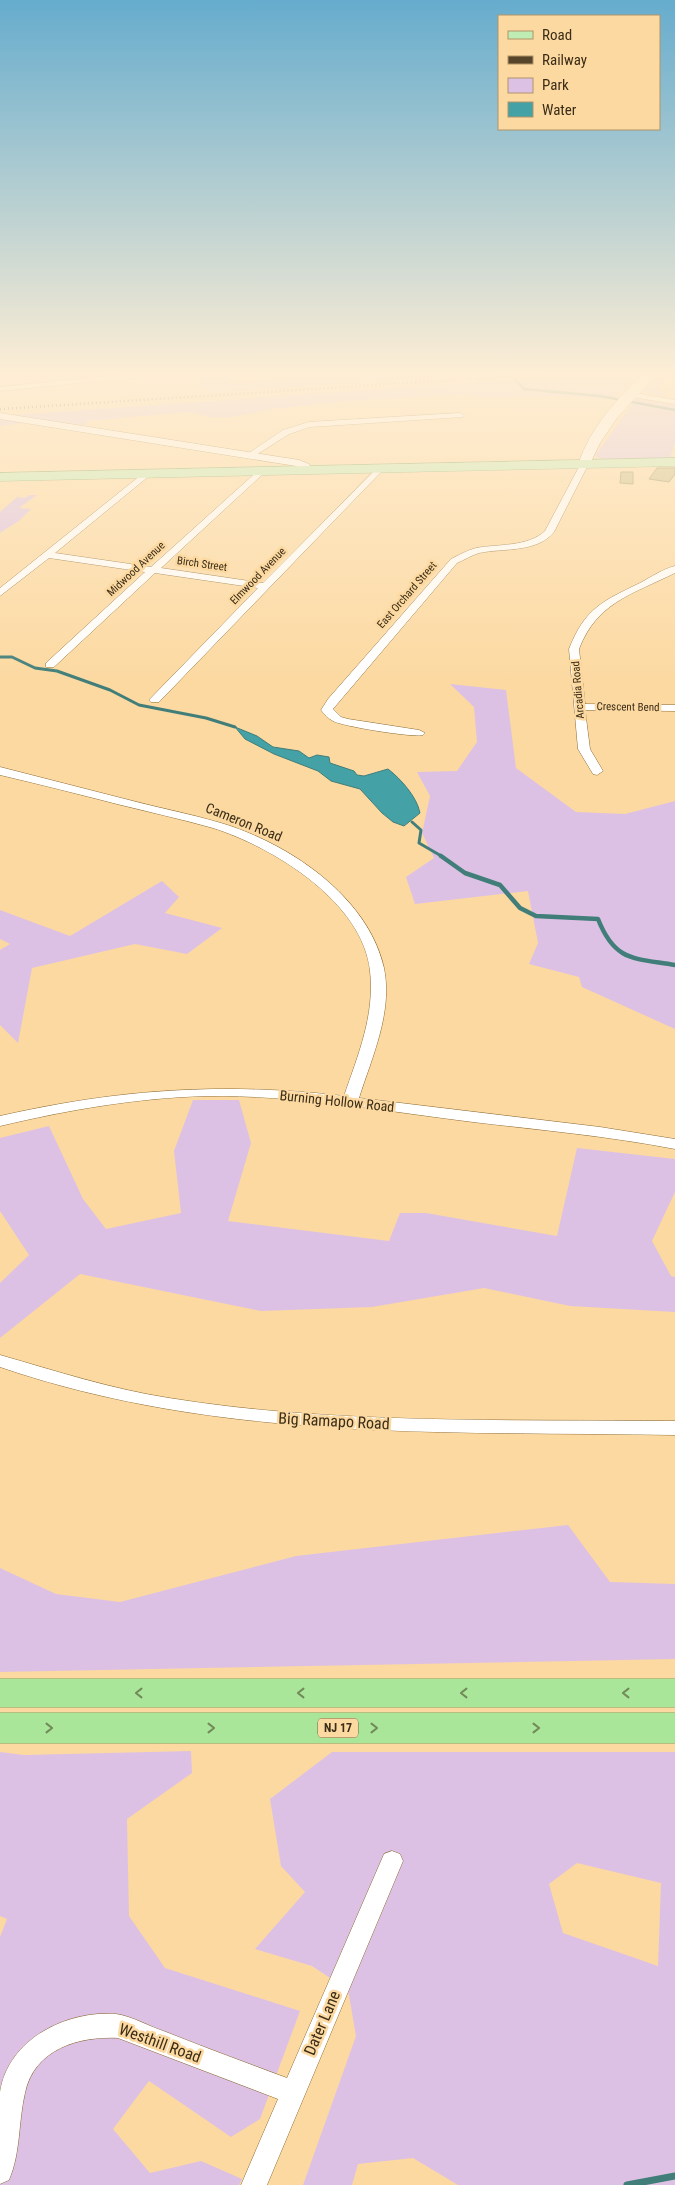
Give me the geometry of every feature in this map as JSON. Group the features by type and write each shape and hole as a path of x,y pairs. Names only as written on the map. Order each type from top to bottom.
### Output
{"highway":[{"path":"0,1693 675,1694"},
{"name":"NJ 17","path":"0,1728 675,1728"}],"main road":[{"path":"0,477 50,476"}],"street":[{"path":"0,593 144,476"},
{"name":"Midwood Avenue","path":"50,665 256,476"},
{"name":"Elmwood Avenue","path":"155,700 372,476"},
{"name":"East Orchard Street","path":"419,733 347,722 337,719 327,710 332,701 454,562 476,551 534,542 549,532 578,476"},
{"name":"Birch Street","path":"46,555 266,586"},
{"name":"Arcadia Road","path":"597,771 584,749 574,648 583,629 603,605 675,569"},
{"name":"Crescent Bend","path":"580,707 675,708"},
{"name":"Cameron Road","path":"0,771 218,826 247,836 285,856 332,890 362,929 375,962 378,982 375,1022 350,1102"},
{"name":"Burning Hollow Road","path":"0,1121 64,1106 115,1098 192,1092 277,1094 675,1144"},
{"name":"Big Ramapo Road","path":"0,1361 32,1373 98,1391 183,1408 285,1420 348,1423 675,1428"},
{"name":"Dater Lane","path":"254,2185 392,1861"},
{"name":"Westhill Road","path":"0,2171 8,2138 14,2086 24,2067 38,2049 57,2035 76,2028 96,2024 118,2026 292,2092"}],"green space":[{"path":"29,495 37,495 19,508 31,509 20,520 0,533 0,512 17,497 25,498"},
{"path":"450,684 506,690 516,768 576,812 625,814 675,801 675,1029 582,987 579,977 529,964 538,943 528,891 415,904 406,877 434,858 422,833 430,796 417,772 457,771 477,742 474,707"},
{"path":"162,881 179,897 165,913 222,928 187,954 135,944 32,968 18,1043 0,1025 0,950 10,944 0,939 0,910 70,936"},
{"path":"193,1100 239,1100 251,1143 228,1221 389,1241 400,1213 426,1213 557,1236 577,1148 675,1159 675,1192 652,1241 671,1276 675,1277 675,1312 570,1306 484,1288 372,1307 261,1311 80,1274 0,1338 0,1283 29,1255 0,1211 0,1138 49,1126 83,1199 106,1229 181,1213 174,1151"},
{"path":"568,1525 610,1582 675,1584 675,1659 0,1672 0,1568 56,1594 120,1602 296,1556"},
{"path":"191,1751 192,1773 127,1819 129,1916 165,1968 300,2011 260,2119 231,2137 149,2081 113,2129 150,2173 201,2161 242,2179 239,2185 0,2185 0,1937 7,1919 0,1916 0,1752 24,1755"},
{"path":"332,1752 675,1752 675,2185 458,2185 413,2158 358,2164 352,2185 303,2185 356,2036 348,1990 312,1966 255,1949 305,1892 281,1866 270,1799","holes":["577,1863 661,1883 658,1966 563,1933 549,1884"]}],"water":[{"path":"235,727 257,736 273,747 299,751 309,758 317,755 329,757 330,763 354,771 357,775 364,776 388,769 408,789 416,801 420,813 404,826 393,822 360,789 331,781 318,771 274,754 245,739"}],"building":[{"path":"621,476 633,476 633,484 620,483"},
{"path":"651,476 674,476 669,482 649,479"}],"waterway":[{"path":"0,657 12,657 35,668 57,671 110,690 139,705 206,718 235,727"},
{"path":"412,822 421,830 419,843 443,857"},
{"path":"441,856 465,873 500,885 520,908 536,916 598,919 611,943 619,951 637,959 675,965"},
{"path":"627,2185 675,2176"}]}
